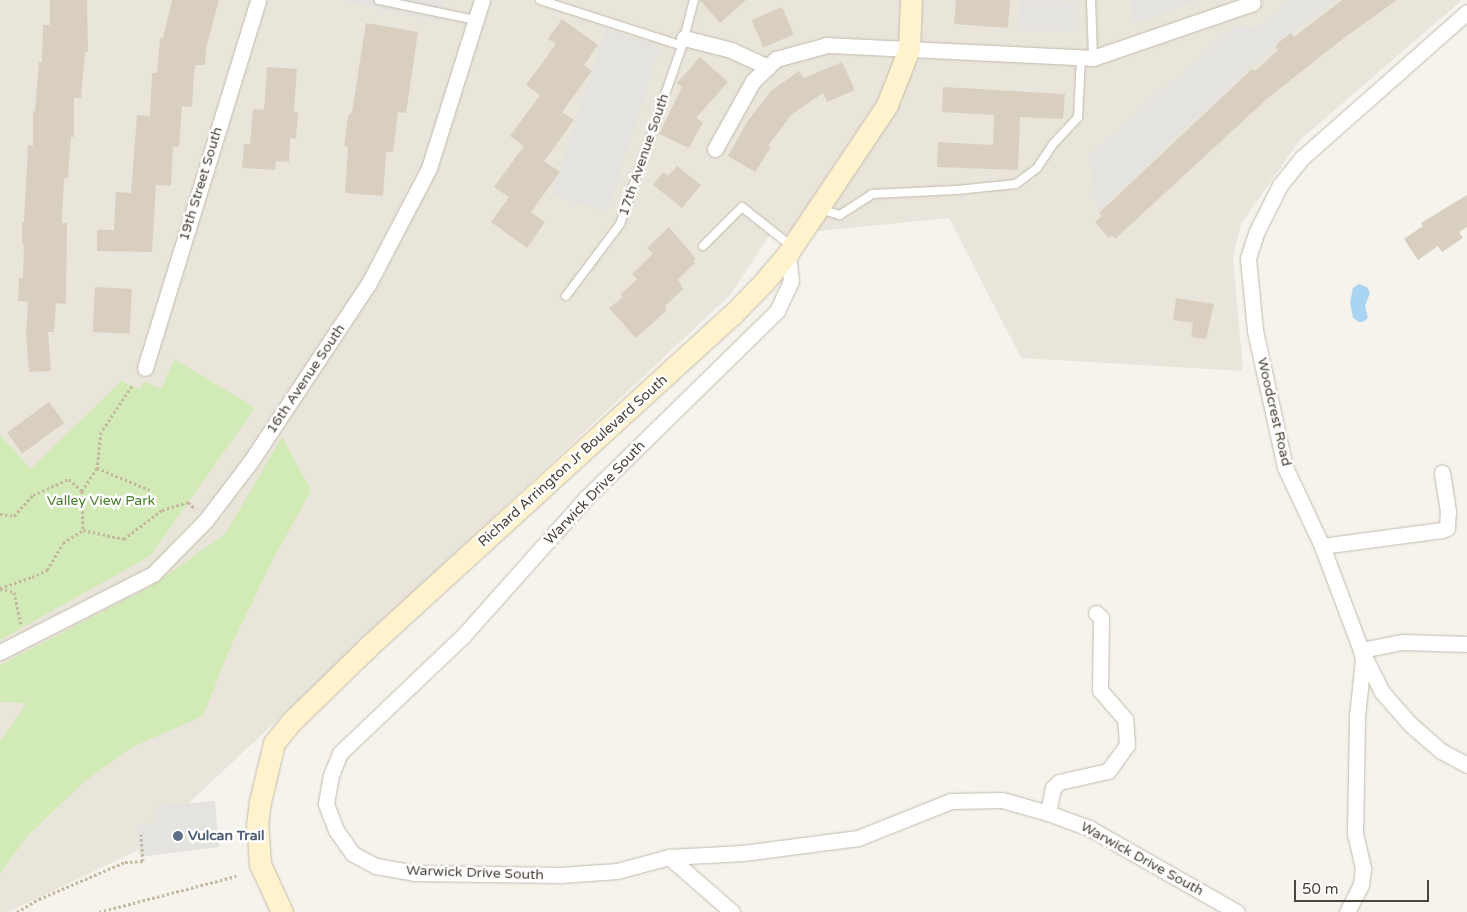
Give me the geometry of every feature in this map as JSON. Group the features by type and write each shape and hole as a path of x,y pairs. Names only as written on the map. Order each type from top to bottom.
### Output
{"street":[{"name":"19th Street South","path":"146,368 258,0"},
{"name":"16th Avenue South","path":"0,652 153,574 206,520 251,461 369,283 429,168 482,0"},
{"name":"Richard Arrington Jr Boulevard South","path":"282,912 260,864 257,825 260,802 274,744 292,721 369,646 731,316 790,250 887,105 910,49 911,0"},
{"path":"715,149 753,81 776,59 827,45 1087,57 1253,3"},
{"name":"Woodcrest Road","path":"1347,912 1361,886 1363,868 1355,834 1357,716 1363,660 1362,650 1322,546 1286,467 1255,330 1248,258 1256,232 1280,185 1302,158 1467,12"},
{"path":"683,42 731,50 768,67"},
{"name":"Warwick Drive South","path":"790,250 790,281 777,311 585,499 464,635 340,753 331,775 326,804 336,830 353,854 376,866 414,874 561,875 617,871 669,857 743,853 858,838 951,801 1002,800 1048,813 1089,828 1236,912"},
{"path":"1322,546 1447,528 1448,511 1442,472"},
{"path":"1048,813 1052,788 1059,782 1108,771 1127,745 1125,719 1100,690 1101,618 1096,613"},
{"path":"1467,644 1402,642 1362,650 1382,692 1410,724 1441,751 1467,766"},
{"path":"669,857 732,912"}],"lane":[{"path":"379,0 476,20"},
{"path":"540,0 683,42"},
{"name":"17th Avenue South","path":"566,296 620,224 683,42 694,0"},
{"path":"818,208 840,215 872,194 957,190 1016,184 1037,168 1054,143 1078,117 1087,57 1092,0"},
{"path":"703,246 742,207 790,250"}],"path":[{"path":"83,530 82,491 97,468 101,432 132,386"},
{"path":"97,468 150,490"},
{"path":"0,514 14,516 33,495 68,479 82,491"},
{"path":"0,588 32,578 47,570 62,543 83,530 124,539 162,510 188,502 206,520"},
{"path":"0,588 14,592 22,628"},
{"path":"17,912 39,900 125,862 143,861 141,834"},
{"path":"99,912 236,876"}],"shaded area":[{"path":"0,0 1462,0 1299,141 1241,224 1233,256 1243,371 1021,358 949,218 769,236 731,294 139,850 8,912 0,912"},
{"path":"345,0 444,0 440,21 345,2"},
{"path":"1019,0 1074,2 1073,32 1018,30"},
{"path":"1130,0 1201,0 1134,24"},
{"path":"1290,0 1339,0 1278,41 1097,212 1089,155 1237,25 1256,29"},
{"path":"606,29 660,47 606,212 552,194"},
{"name":"Vulcan Trail","path":"215,801 219,847 140,857 136,825 157,822 158,806"}],"green space":[{"name":"Valley View Park","path":"174,359 255,408 150,556 0,640 0,435 31,469 121,381 139,389 145,382 161,389"},
{"path":"282,437 311,491 274,557 230,648 203,716 132,747 85,781 27,836 0,874 0,741 27,703 0,702 0,665 150,587 225,534"}],"water":[{"path":"1359,284 1367,287 1370,293 1365,306 1368,318 1363,322 1353,318 1350,302 1353,288"}],"building":[{"path":"50,0 87,0 88,52 85,52 81,98 74,98 74,137 71,137 68,178 64,178 62,223 67,223 66,304 56,303 54,332 48,332 51,371 29,372 26,335 28,302 18,301 19,278 23,279 24,244 22,244 22,222 24,222 28,145 33,146 33,111 35,111 39,62 42,62 43,25 50,25"},
{"path":"172,0 219,0 206,48 205,65 196,65 194,72 192,107 182,106 179,147 173,147 171,186 156,185 152,252 97,251 97,230 114,230 116,192 131,193 137,115 150,116 152,73 157,73 160,38 163,38"},
{"path":"700,0 746,0 720,23"},
{"path":"956,0 1010,0 1008,28 954,24"},
{"path":"1342,0 1397,0 1344,38 1269,97 1115,239 1112,235 1109,238 1095,222 1102,216 1099,213 1252,69 1255,71 1278,50 1275,46 1291,33 1294,37"},
{"path":"782,7 794,35 763,48 752,20"},
{"path":"562,19 598,45 584,65 592,71 562,112 574,120 544,161 560,172 531,212 545,222 527,248 491,222 509,197 494,187 524,146 510,136 540,95 526,85 556,44 548,39"},
{"path":"366,23 418,32 406,113 398,112 393,152 386,152 383,196 345,193 348,147 344,146 348,116 352,112"},
{"path":"700,57 728,82 696,118 703,122 689,148 659,134 682,87 677,83"},
{"path":"842,62 855,90 827,102 823,93 791,115 768,146 771,147 755,172 728,156 747,122 771,91 799,71 804,78"},
{"path":"267,67 297,69 294,112 298,112 296,139 290,138 289,162 276,161 275,170 242,168 244,144 250,144 253,109 264,110"},
{"path":"943,87 1065,94 1063,119 1020,117 1018,170 937,167 938,142 993,145 994,115 942,112"},
{"path":"677,166 701,185 682,208 653,185 663,172 668,176"},
{"path":"1467,195 1467,227 1459,232 1463,238 1442,252 1438,246 1418,260 1404,239 1423,226 1421,223"},
{"path":"669,227 696,259 693,261 695,263 678,279 683,289 665,306 666,311 636,338 609,308 623,297 620,295 637,279 632,274 653,254 647,248"},
{"path":"95,287 132,289 130,334 93,332"},
{"path":"1176,298 1214,304 1206,339 1191,337 1193,323 1173,320"},
{"path":"49,402 64,423 22,454 7,433"}],"place":[{"name":"Vulcan Trail","path":"178,836"}]}
